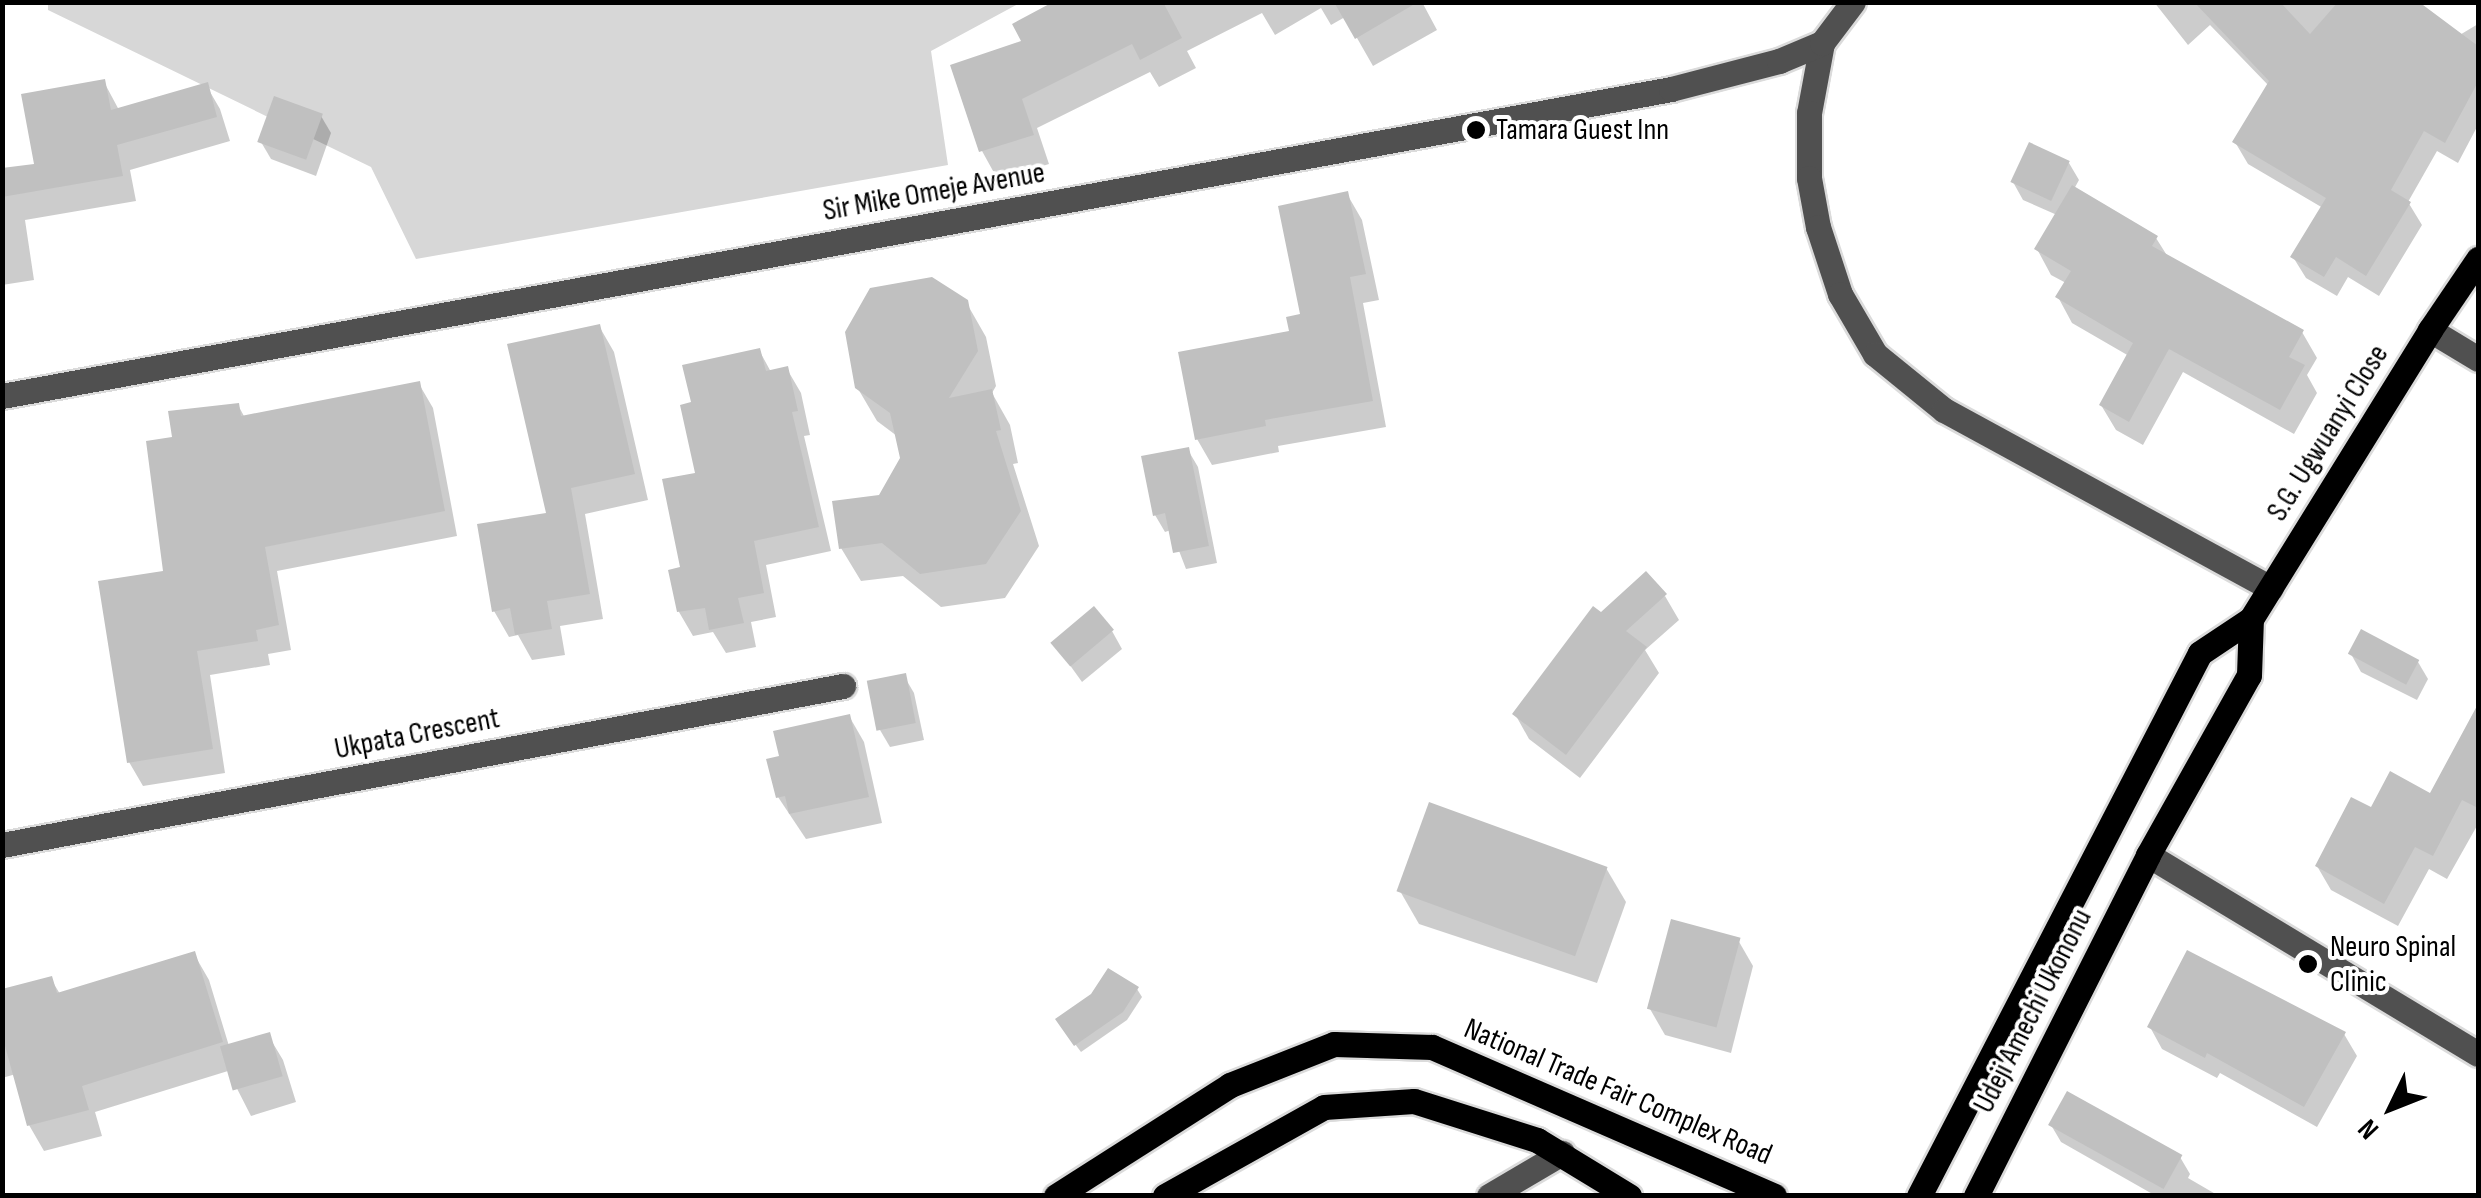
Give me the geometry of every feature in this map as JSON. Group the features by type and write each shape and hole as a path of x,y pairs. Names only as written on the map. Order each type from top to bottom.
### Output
{"main road":[{"path":"2430,330 2478,259"},
{"name":"S.G. Ugwuanyi Close","path":"2252,620 2430,330"},
{"path":"1919,1196 2164,714 2200,653 2252,620"},
{"name":"Udeji Amechi Ukononu","path":"1976,1196 2148,855 2249,675 2252,620"},
{"name":"National Trade Fair Complex Road","path":"1056,1196 1230,1085 1334,1044 1432,1047 1774,1196"},
{"path":"1165,1196 1324,1107 1414,1102 1537,1140 1629,1196"}],"street":[{"path":"1853,2 1822,43 1809,113 1809,178 1818,227 1840,294 1875,354 1944,410 2271,588"},
{"name":"Sir Mike Omeje Avenue","path":"2,396 1671,89 1779,61 1822,43"},
{"name":"S.G. Ugwuanyi Close","path":"2430,330 2478,358"},
{"name":"Ukpata Crescent","path":"2,845 843,686"},
{"path":"2148,855 2478,1054"},
{"path":"1488,1196 1562,1153"}],"shaded area":[{"path":"48,3 1020,3 931,51 948,165 416,259 371,167 48,10"}],"building":[{"path":"1053,2 1163,2 1182,38 1140,60 1132,44 1022,99 1034,135 979,152 950,65 1021,41 1012,24"},
{"path":"1334,2 1418,2 1355,39"},
{"path":"2194,2 2280,2 2310,34 2338,2 2419,2 2478,46 2478,82 2445,143 2424,131 2391,190 2411,202 2366,276 2336,257 2324,277 2290,257 2326,198 2232,142 2269,81"},
{"path":"105,79 111,110 208,82 217,117 117,145 123,176 2,197 2,168 34,164 21,94"},
{"path":"274,96 323,114 306,160 257,142"},
{"path":"2029,142 2070,161 2051,201 2010,182"},
{"path":"2072,185 2158,236 2152,246 2304,330 2289,357 2305,365 2280,410 2169,349 2129,422 2099,405 2133,343 2055,297 2071,271 2034,249"},
{"path":"1348,191 1366,274 1350,277 1373,401 1265,420 1266,426 1195,440 1178,352 1289,331 1286,317 1300,314 1278,206"},
{"path":"932,277 968,300 978,351 949,398 992,389 1001,430 996,431 1021,511 986,564 920,574 882,543 839,549 832,501 879,495 900,458 890,413 855,388 845,332 870,288"},
{"path":"600,324 635,474 571,488 590,594 547,601 552,629 515,635 510,608 492,612 477,524 546,513 507,344"},
{"path":"760,348 766,371 788,366 798,411 792,412 819,527 754,541 764,593 738,598 744,623 709,630 705,608 677,612 668,570 680,567 662,479 695,473 680,405 691,402 682,365"},
{"path":"420,381 445,511 265,547 279,625 256,630 258,641 197,651 213,749 127,763 98,581 163,571 146,441 172,437 168,411 239,403 241,416"},
{"path":"1189,447 1209,546 1173,553 1165,513 1153,516 1141,456"},
{"path":"1646,571 1667,594 1626,631 1647,647 1566,755 1512,714 1593,606 1601,612"},
{"path":"1094,606 1114,630 1070,666 1050,643"},
{"path":"2361,629 2419,660 2406,685 2348,654"},
{"path":"906,673 916,723 876,731 867,681"},
{"path":"2478,704 2478,808 2462,800 2433,856 2415,847 2384,904 2315,866 2351,797 2371,807 2390,771 2430,793"},
{"path":"850,714 869,797 789,814 785,796 776,798 766,759 779,756 773,731"},
{"path":"1429,802 1608,867 1575,956 1397,891"},
{"path":"1671,919 1741,938 1716,1027 1647,1009"},
{"path":"2187,950 2346,1032 2304,1107 2207,1053 2205,1058 2147,1027"},
{"path":"195,951 223,1042 82,1086 89,1110 27,1126 2,1035 2,989 52,976 57,993"},
{"path":"1108,968 1139,987 1123,1012 1074,1046 1055,1019 1091,994"},
{"path":"270,1032 283,1076 233,1091 220,1046"},
{"path":"2067,1091 2182,1155 2164,1189 2048,1125"}],"place":[{"name":"Tamara Guest Inn","path":"1476,130"},
{"name":"Neuro Spinal Clinic","path":"2308,964"}]}
